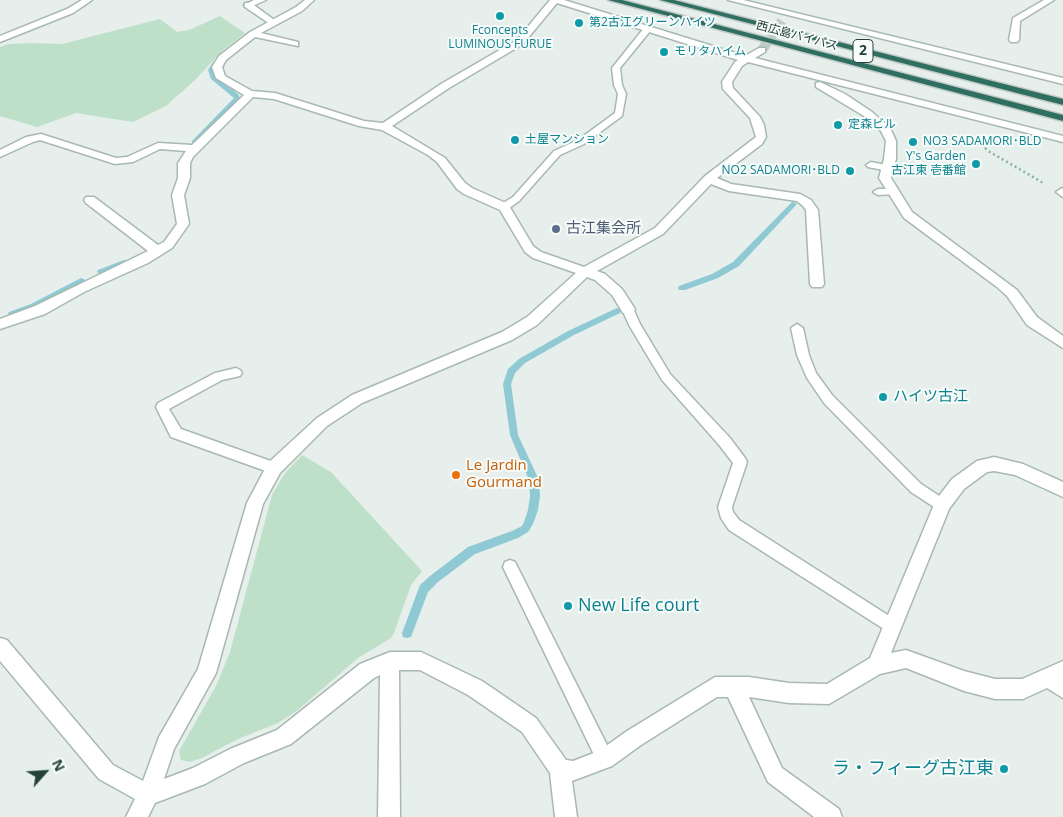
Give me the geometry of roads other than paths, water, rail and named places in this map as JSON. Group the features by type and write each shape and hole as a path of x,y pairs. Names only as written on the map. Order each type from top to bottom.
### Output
{"highway":[{"name":"西広島バイパス","path":"612,0 1063,118"},
{"name":"西広島バイパス","path":"664,0 1063,102"}],"street":[{"path":"0,38 70,11 88,0"},
{"path":"248,5 262,0"},
{"path":"310,0 299,9 254,34 229,52 217,67 221,78 250,94 275,96 363,124 385,128 436,156 461,186 504,208 529,249 537,255 600,277 611,285 628,309"},
{"path":"385,128 394,119 420,104 445,86 520,42 555,0 647,30 811,76 1063,138"},
{"path":"732,0 923,48 1063,80"},
{"path":"1014,40 1016,20 1050,0"},
{"path":"254,34 295,44"},
{"path":"137,817 148,795 166,744 206,673 255,504 274,468 322,422 358,399 507,336 532,321 585,272 659,231 709,179 758,142 761,137 759,125 755,117 728,89 727,82 729,75 738,64 745,58 762,50"},
{"path":"811,76 815,82 868,114 886,130 890,141 886,178 892,192 908,215 1002,284 1012,293 1032,321 1063,343"},
{"path":"0,324 40,310 79,289 158,252 174,238 183,224 178,195 184,178 184,163 194,148 250,94"},
{"path":"0,154 30,138 41,137 115,161 129,160 158,146 194,148"},
{"path":"709,179 729,187 800,198 807,203 812,210 817,284"},
{"path":"90,200 158,252"},
{"path":"877,665 942,505 958,484 983,466 994,464 1017,469 1063,490"},
{"path":"0,647 106,772 148,795 198,776 238,756 284,737 367,671 390,661 421,661 475,688 529,725 560,769 566,817"},
{"path":"560,769 573,771 605,760 634,738 715,687 748,687 789,693 829,694 877,665 906,659 964,681 995,689 1023,688 1059,679"},
{"path":"389,817 390,661"},
{"path":"734,687 775,775 831,817"}],"lane":[{"path":"248,5 273,22"},
{"path":"504,208 516,199 557,153 581,142 619,114 622,94 618,85 616,68 647,30"},
{"path":"870,165 888,168"},
{"path":"878,192 892,192"},
{"path":"628,309 635,325 666,377 725,442 740,462 725,507 726,514 734,526 892,626"},
{"path":"796,328 803,355 811,375 828,399 916,488 942,505"},
{"path":"236,373 219,376 162,407 176,433 274,468"},
{"path":"510,567 605,760"}],"waterway":[{"path":"194,142 237,98 236,95 214,79 211,70 215,63"},
{"path":"682,288 715,276 736,264 794,204"},
{"path":"101,272 124,263"},
{"path":"12,314 34,306 81,281"},
{"path":"407,633 424,589 434,579 472,550 515,535 525,529 528,524 535,496 534,480 514,435 507,384 511,371 522,361 571,333 617,311"}],"tunnel":[{"path":"762,50 782,21"}],"place":[{"name":"Fconcepts LUMINOUS FURUE","path":"500,16"},
{"name":"第2古江グリーンハイツ","path":"579,23"},
{"name":"モリタハイム","path":"664,52"},
{"name":"定森ビル","path":"838,125"},
{"name":"土屋マンション","path":"515,140"},
{"name":"NO3 SADAMORI･BLD","path":"913,142"},
{"name":"Y's Garden 古江東 壱番館","path":"976,164"},
{"name":"NO2 SADAMORI･BLD","path":"850,171"},
{"name":"古江集会所","path":"556,229"},
{"name":"ハイツ古江","path":"883,397"},
{"name":"Le Jardin Gourmand","path":"456,475"},
{"name":"New Life court","path":"568,606"},
{"name":"ラ・フィーグ古江東","path":"1004,769"}]}
